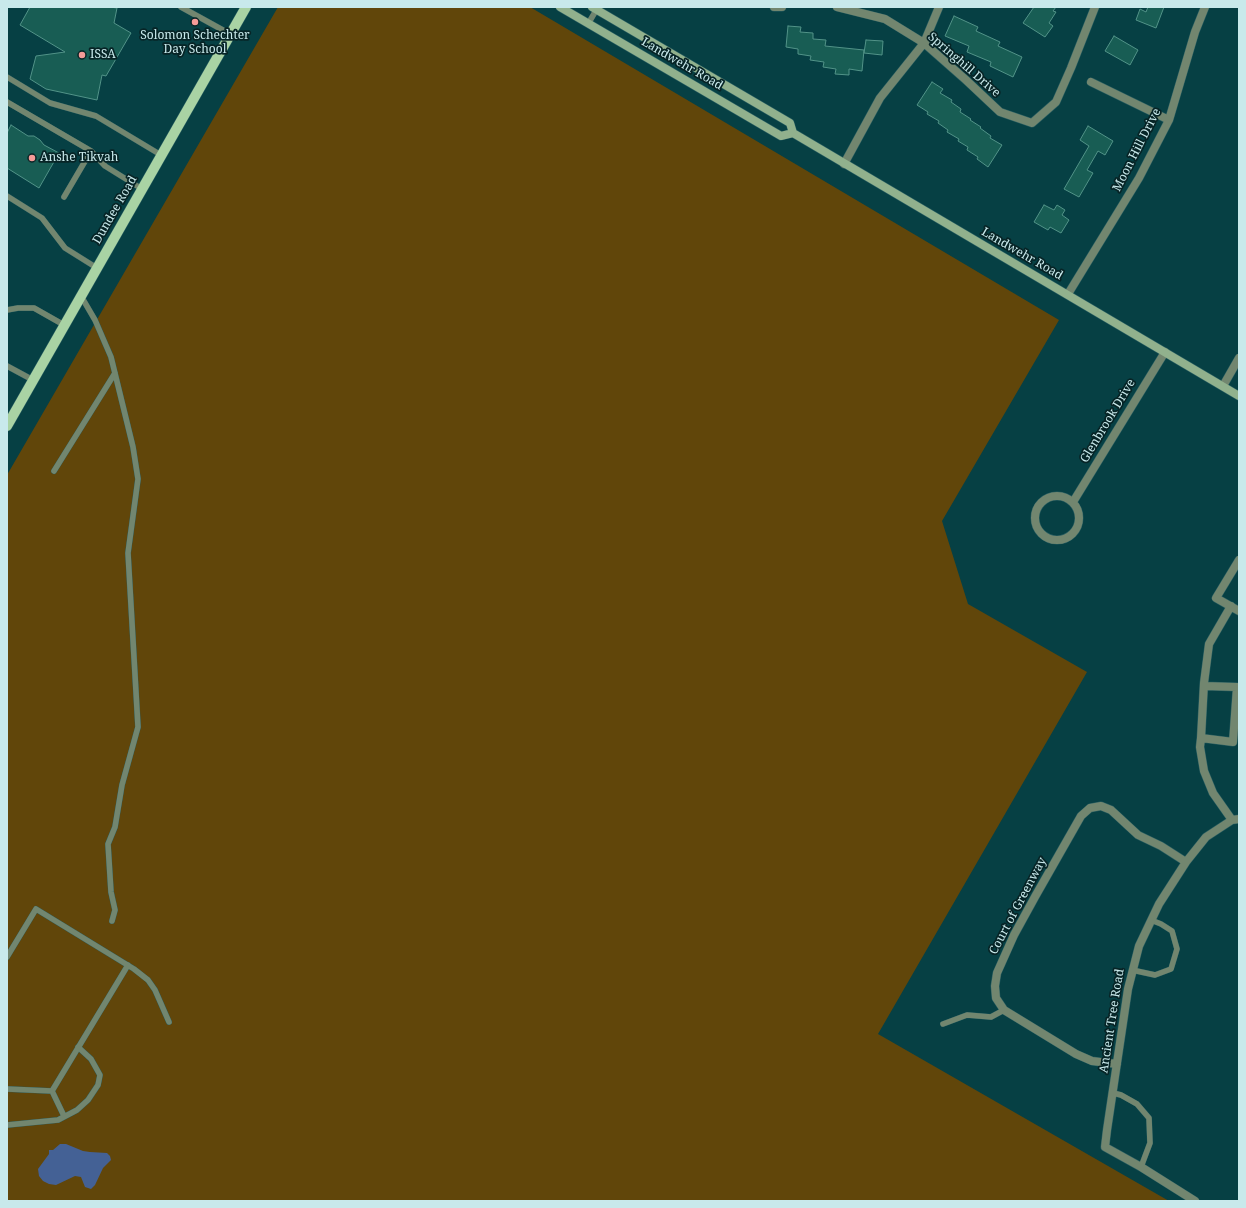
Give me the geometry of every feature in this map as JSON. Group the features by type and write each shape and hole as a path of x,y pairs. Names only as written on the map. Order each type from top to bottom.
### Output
{"main road":[{"name":"Dundee Road","path":"7,426 246,7"},
{"name":"Landwehr Road","path":"560,7 781,136 792,133 1239,396"},
{"name":"Landwehr Road","path":"595,8 790,123 792,133"}],"street":[{"path":"774,7 782,7"},
{"name":"Springhill Drive","path":"837,7 884,19 924,43 1000,112 1032,123 1056,102 1095,7"},
{"path":"844,164 880,98 924,43 939,7"},
{"name":"Moon Hill Drive","path":"1068,294 1139,178 1169,120 1195,32 1205,7"},
{"path":"1091,82 1169,120"},
{"name":"Glenbrook Drive","path":"1072,502 1165,352"},
{"path":"1223,386 1239,358"},
{"path":"1053,496 1067,498 1072,502 1077,508 1079,515 1076,530 1064,539 1050,539 1044,536 1039,531 1035,517 1040,504 1053,496"},
{"path":"1239,560 1216,598 1239,611"},
{"path":"1231,606 1209,644 1204,686 1200,747 1204,771 1213,793 1235,819"},
{"path":"1201,738 1233,742 1237,687 1204,686"},
{"name":"Court of Greenway","path":"1004,1010 996,998 995,986 997,973 1014,935 1036,895 1082,816 1090,808 1101,806 1111,810 1138,835 1161,846 1186,862"},
{"name":"Ancient Tree Road","path":"1141,1167 1105,1147 1132,970 1139,946 1159,904 1186,862 1206,837 1235,819"},
{"path":"1004,1010 1076,1054 1092,1061 1117,1064"},
{"path":"1141,1167 1195,1201"}],"lane":[{"path":"183,7 230,34"},
{"path":"588,24 595,8"},
{"path":"7,77 50,103 96,116 161,155"},
{"path":"7,102 91,151 105,166 142,189"},
{"path":"64,197 91,151"},
{"path":"7,196 42,218 65,248 97,268"},
{"path":"81,296 95,320 111,357 133,446 138,479 128,553 138,727 122,785 115,827 108,844 111,892 115,910 112,921"},
{"path":"7,310 34,308 64,325"},
{"path":"7,366 33,380"},
{"path":"54,471 115,373"},
{"path":"7,957 36,909 128,965 148,980 152,985 169,1022"},
{"path":"1132,970 1155,975 1171,969 1177,949 1172,931 1151,920"},
{"path":"52,1091 128,965"},
{"path":"942,1024 967,1015 991,1017 1004,1010"},
{"path":"7,1124 58,1120 77,1110 88,1100 98,1085 100,1075 91,1060 78,1047"},
{"path":"7,1089 52,1091"},
{"path":"52,1091 64,1116"},
{"path":"1113,1093 1137,1104 1149,1118 1150,1143 1141,1167"}],"shaded area":[{"path":"278,7 530,7 1059,320 942,521 968,604 1087,672 878,1034 1169,1201 7,1201 7,475"}],"water":[{"path":"60,1144 66,1144 83,1151 107,1153 110,1156 111,1160 103,1168 95,1185 91,1189 85,1187 81,1177 75,1176 56,1185 43,1181 39,1176 38,1169 49,1154 49,1150 53,1150"}],"building":[{"name":"ISSA","path":"30,7 117,8 114,23 131,33 106,76 102,75 97,100 46,89 30,79 36,56 65,52 20,25"},
{"path":"1034,7 1056,7 1053,11 1056,12 1049,23 1053,26 1045,37 1023,23"},
{"path":"1148,7 1164,7 1156,28 1136,20 1140,9 1146,12"},
{"path":"954,16 978,27 976,31 1000,42 998,46 1022,57 1013,77 990,66 991,62 967,52 969,46 945,36"},
{"path":"788,26 801,27 800,32 813,33 813,39 826,40 825,46 864,50 862,71 849,69 849,75 835,74 836,69 823,67 824,62 810,60 811,56 798,54 798,49 786,47"},
{"path":"1114,36 1138,50 1130,65 1105,51"},
{"path":"866,40 883,41 882,55 864,53"},
{"path":"932,82 943,89 940,93 952,100 951,102 961,109 960,112 981,127 980,128 991,136 990,138 1002,145 988,167 977,159 978,157 967,150 968,147 958,141 959,139 947,132 948,130 938,123 939,121 927,114 928,112 917,105"},
{"name":"Anshe Tikvah","path":"11,125 28,136 34,136 44,145 59,153 39,188 7,168 7,133"},
{"path":"1088,126 1113,141 1105,155 1098,151 1087,170 1093,173 1079,197 1064,189 1089,146 1080,140"},
{"path":"1044,205 1054,210 1057,205 1065,210 1062,215 1069,220 1061,233 1050,227 1048,230 1034,222"}],"place":[{"name":"Solomon Schechter Day School","path":"195,22"},
{"name":"ISSA","path":"82,55"},
{"name":"Anshe Tikvah","path":"32,158"}]}
